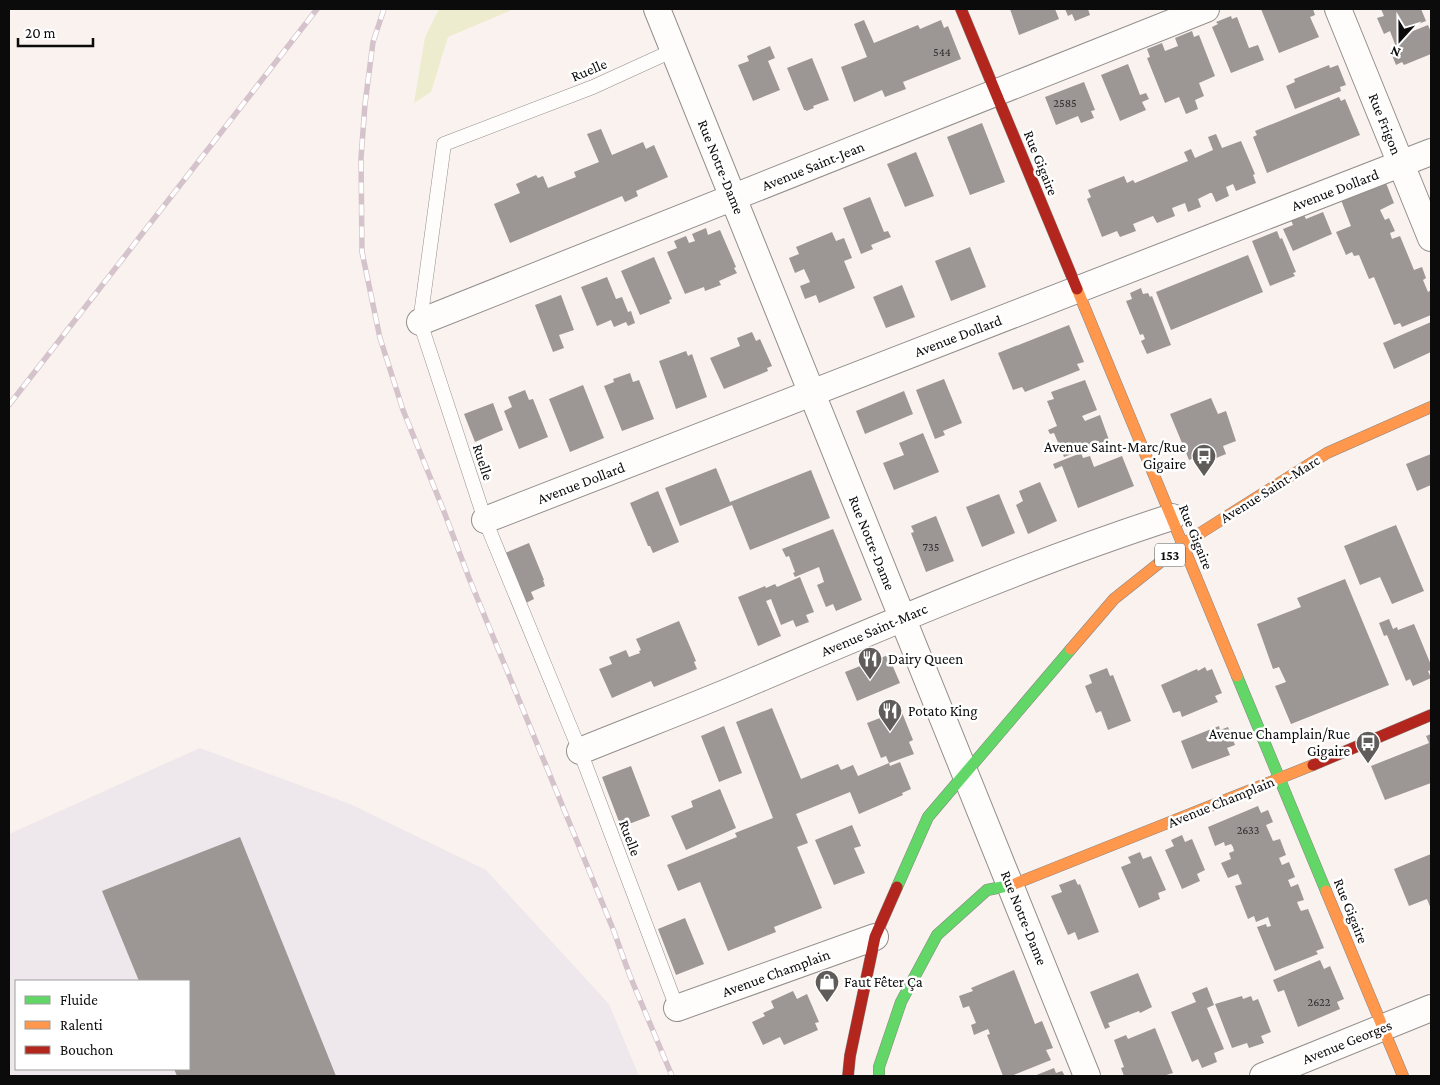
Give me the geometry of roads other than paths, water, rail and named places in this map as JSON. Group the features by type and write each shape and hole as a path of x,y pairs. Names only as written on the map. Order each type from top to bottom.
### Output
{"main road":[{"name":"Rue Gigaire","path":"961,9 1403,1076"},
{"name":"Avenue Saint-Marc","path":"966,774 1114,599 1183,544 1327,453 1431,406"},
{"name":"Avenue Champlain","path":"879,1076 879,1067 900,1002 937,935 987,890 1010,886 1280,778 1431,715"},
{"name":"153","path":"848,1076 850,1056 875,937 928,817 966,774"}],"street":[{"name":"Rue Notre-Dame","path":"657,9 1087,1076"},
{"name":"Avenue Saint-Jean","path":"420,322 1206,9"},
{"name":"Rue Frigon","path":"1338,9 1431,238"},
{"name":"Avenue Dollard","path":"485,520 1431,152"},
{"name":"Avenue Saint-Marc","path":"580,751 754,681 902,617 1121,533 1172,517"},
{"name":"Avenue Champlain","path":"677,1008 875,937"},
{"name":"Avenue Georges","path":"1263,1076 1431,1008"}],"lane":[{"name":"Ruelle","path":"674,50 593,87 444,144 420,322 485,520 580,751 677,1008"}],"railway":[{"path":"9,405 317,9"},
{"path":"384,9 373,42 365,104 361,158 362,252 380,338 403,410 469,578 672,1076"}],"place":[{"name":"Avenue Saint-Marc/Rue Gigaire","path":"1204,477"},
{"name":"Dairy Queen","path":"870,680"},
{"name":"Potato King","path":"890,732"},
{"name":"Avenue Champlain/Rue Gigaire","path":"1368,764"},
{"name":"Faut Fêter Ça","path":"827,1003"}]}
